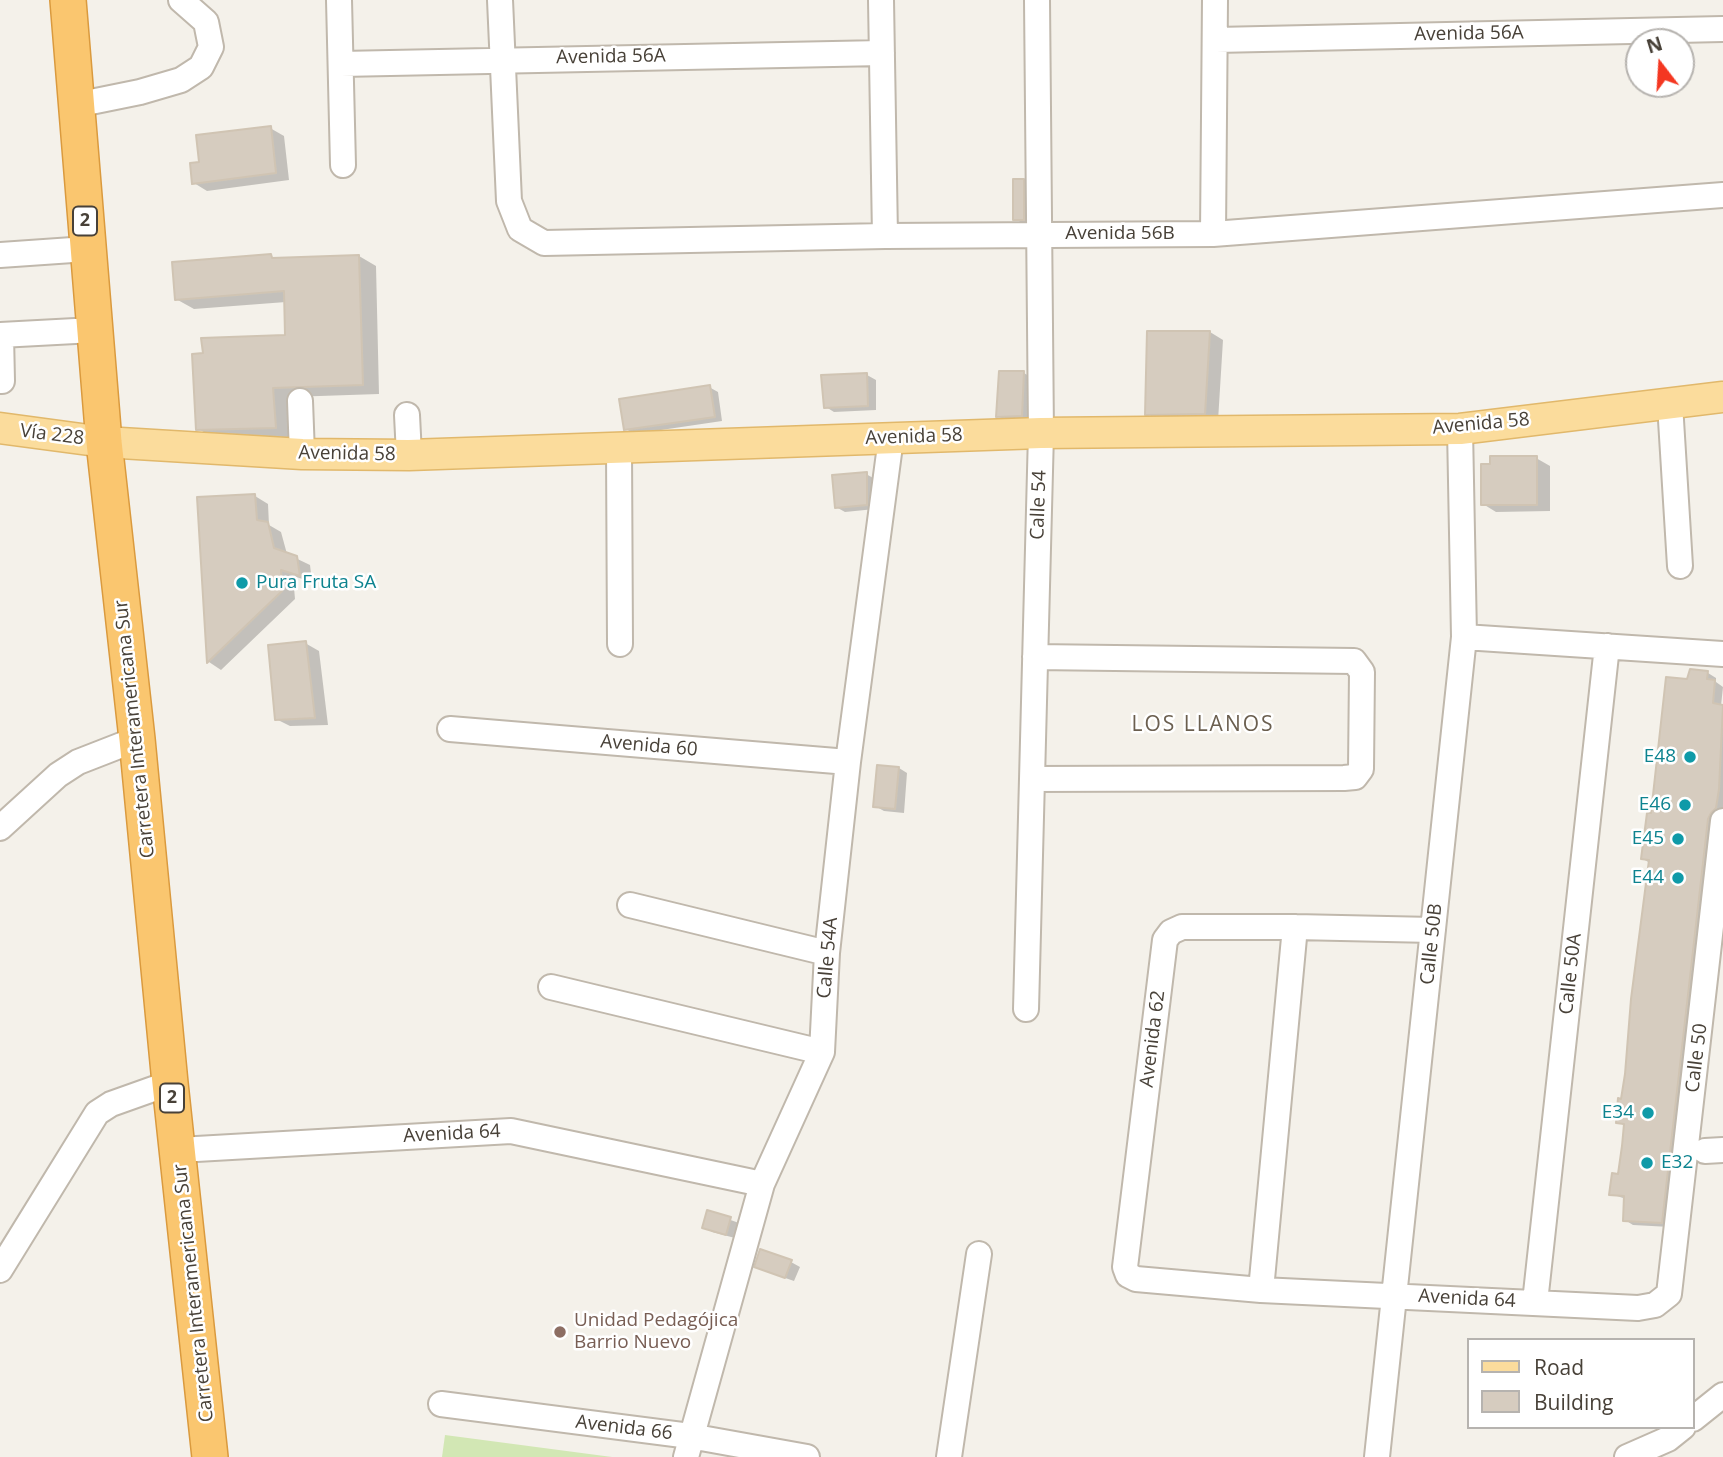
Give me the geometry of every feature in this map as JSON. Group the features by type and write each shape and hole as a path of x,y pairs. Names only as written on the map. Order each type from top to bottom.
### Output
{"highway":[{"name":"Carretera Interamericana Sur","path":"68,0 104,442 210,1457"}],"main road":[{"name":"Avenida 58","path":"104,442 302,454 410,455 1041,433 1460,429 1723,397"},
{"name":"Vía 228","path":"0,428 104,442"}],"street":[{"path":"76,105 140,92 180,80 201,67 211,47 206,22 181,0"},
{"path":"339,0 343,164"},
{"path":"500,0 503,59"},
{"path":"881,0 885,236"},
{"name":"Calle 54","path":"1026,1009 1041,433 1037,0"},
{"path":"1213,234 1215,0"},
{"name":"Avenida 56A","path":"1216,40 1723,29"},
{"name":"Avenida 56A","path":"341,64 882,53"},
{"name":"Avenida 56B","path":"503,59 509,201 520,229 544,243 885,236 1213,234 1723,195"},
{"path":"0,256 87,249"},
{"path":"0,381 0,335 94,330"},
{"path":"300,401 302,454"},
{"path":"1670,404 1680,566"},
{"path":"407,415 410,455"},
{"name":"Calle 50B","path":"1377,1457 1464,636 1460,429"},
{"name":"Calle 54A","path":"688,1447 762,1184 822,1052 827,953 848,762 891,438"},
{"path":"619,449 620,644"},
{"path":"1464,636 1723,654"},
{"name":"Calle 50A","path":"1535,1302 1607,646"},
{"path":"1032,779 1355,777 1361,768 1362,672 1354,661 1035,657"},
{"name":"Avenida 60","path":"450,729 848,762"},
{"path":"0,828 68,768 137,739"},
{"name":"Calle 50","path":"1670,1294 1717,937 1723,821"},
{"path":"630,905 827,953"},
{"name":"Avenida 62","path":"1261,1290 1136,1279 1128,1275 1125,1267 1165,940 1171,932 1182,927 1433,930"},
{"path":"1261,1290 1295,927"},
{"path":"551,987 822,1052"},
{"path":"0,1270 97,1113 111,1104 170,1083"},
{"name":"Avenida 64","path":"179,1150 511,1130 762,1184"},
{"path":"949,1457 979,1254"},
{"name":"Avenida 64","path":"1261,1290 1638,1308 1655,1305 1670,1294"},
{"path":"1695,1417 1723,1395"},
{"name":"Avenida 66","path":"440,1404 688,1447 807,1457"},
{"path":"1627,1457 1668,1439 1680,1429"}],"green space":[{"path":"445,1435 612,1457 442,1457"}],"building":[{"path":"271,126 276,173 192,184 190,163 199,162 196,135"},
{"path":"1013,179 1024,179 1024,220 1013,220"},
{"path":"271,254 272,258 359,255 363,385 273,388 276,428 196,430 192,354 203,353 201,338 285,335 284,291 175,300 172,262"},
{"path":"1147,331 1210,331 1205,414 1145,415"},
{"path":"999,371 1024,371 1022,416 996,417"},
{"path":"867,373 868,406 824,408 821,375"},
{"path":"710,385 715,417 624,430 619,399"},
{"path":"1490,456 1537,456 1537,505 1481,505 1481,464 1490,464"},
{"path":"867,472 867,505 835,508 832,475"},
{"name":"Pura Fruta SA","path":"255,494 257,520 268,522 274,548 297,556 300,576 281,570 282,591 207,663 197,497"},
{"path":"306,641 315,718 275,720 268,645"},
{"path":"1690,669 1708,671 1707,679 1715,680 1713,703 1723,705 1719,789 1716,808 1708,819 1662,1223 1623,1221 1624,1196 1609,1195 1612,1173 1618,1174 1622,1146 1624,1124 1616,1123 1618,1098 1621,1099 1625,1074 1631,999 1649,860 1641,859 1647,813 1651,813 1666,677 1687,679"},
{"path":"877,765 899,767 895,809 873,807"},
{"path":"707,1210 731,1217 726,1235 702,1228"},
{"path":"760,1249 792,1260 785,1278 754,1267"}],"place":[{"name":"Pura Fruta SA","path":"242,583"},
{"name":"E48","path":"1690,757"},
{"name":"E46","path":"1685,805"},
{"name":"E45","path":"1678,839"},
{"name":"E44","path":"1678,878"},
{"name":"E34","path":"1648,1113"},
{"name":"E32","path":"1647,1163"},
{"name":"Unidad Pedagójica Barrio Nuevo","path":"560,1332"}],"district":[{"name":"LOS LLANOS","path":"1203,725"}]}
